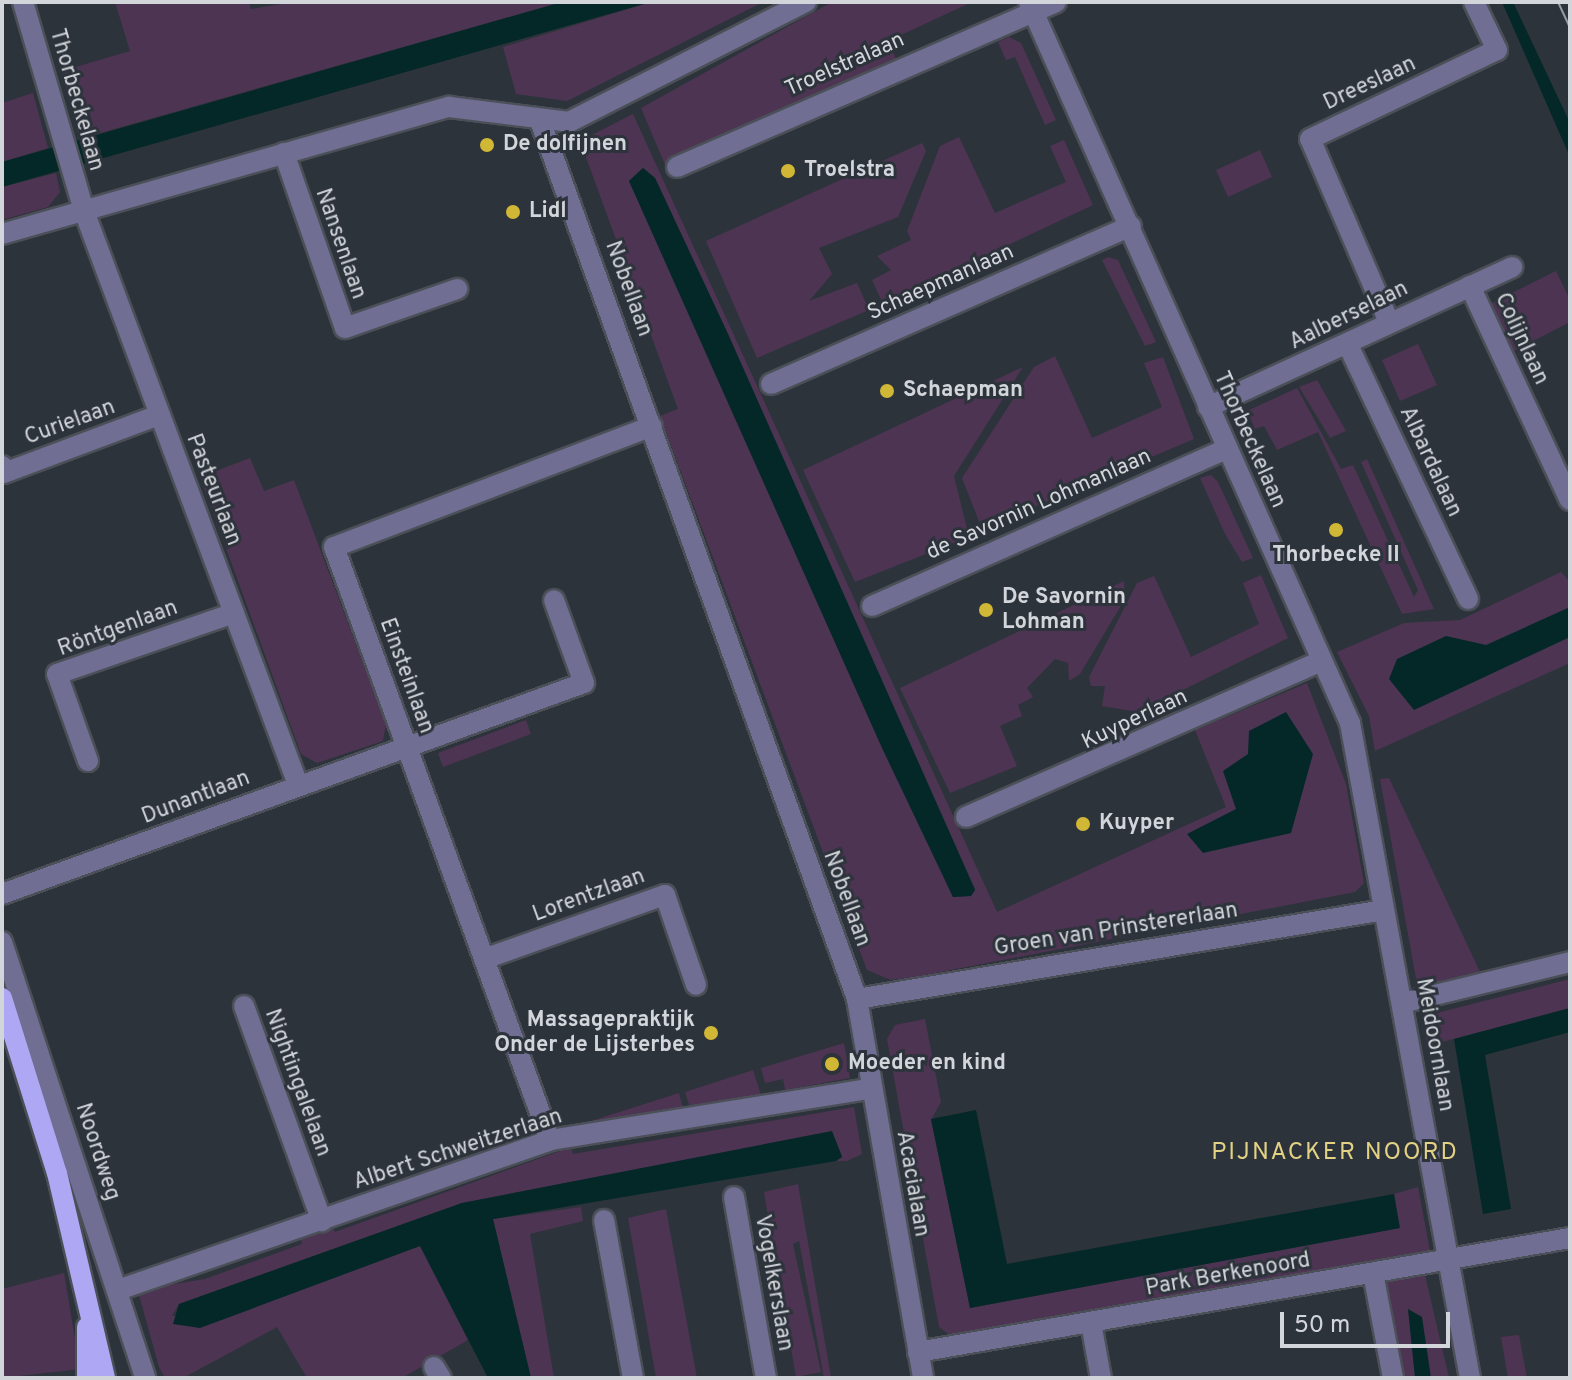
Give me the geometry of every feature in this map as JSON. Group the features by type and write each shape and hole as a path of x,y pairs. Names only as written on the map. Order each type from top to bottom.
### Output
{"main road":[{"name":"Noordweg","path":"2,998 57,1173 87,1319"},
{"path":"87,1319 87,1378"},
{"path":"87,1319 105,1378"}],"street":[{"name":"Thorbeckelaan","path":"23,2 84,211"},
{"path":"2,234 449,107 541,123 569,122 624,98 806,2"},
{"path":"1032,7 1056,2"},
{"name":"Dreeslaan","path":"1389,322 1310,139 1497,50 1474,2"},
{"name":"Thorbeckelaan","path":"1032,7 1350,723 1384,910"},
{"name":"Troelstralaan","path":"677,167 1032,7"},
{"name":"Nobellaan","path":"541,123 857,999"},
{"name":"Nansenlaan","path":"284,153 345,328 457,289"},
{"name":"Pasteurlaan","path":"84,211 298,785"},
{"name":"Schaepmanlaan","path":"771,384 1131,226"},
{"name":"Aalberselaan","path":"1208,407 1512,267"},
{"name":"Colijnlaan","path":"1470,286 1570,500"},
{"name":"Albardalaan","path":"1348,345 1468,599"},
{"name":"Curielaan","path":"2,466 4,473 159,415"},
{"name":"Einsteinlaan","path":"550,1140 334,547 652,426"},
{"name":"de Savornin Lohmanlaan","path":"872,606 1226,449"},
{"name":"Dunantlaan","path":"2,894 584,683 554,600"},
{"name":"Röntgenlaan","path":"88,761 57,674 234,613"},
{"name":"Kuyperlaan","path":"966,817 1321,661"},
{"name":"Lorentzlaan","path":"484,959 665,895 696,985"},
{"name":"Groen van Prinstererlaan","path":"857,999 1384,910"},
{"name":"Meidoornlaan","path":"1384,910 1470,1378"},
{"name":"Noordweg","path":"2,942 145,1378"},
{"path":"1402,1003 1570,962"},
{"name":"Acacialaan","path":"857,999 870,1089 923,1378"},
{"name":"Nightingalelaan","path":"244,1006 322,1221"},
{"name":"Albert Schweitzerlaan","path":"118,1290 550,1140 870,1089"},
{"name":"Vogelkerslaan","path":"734,1197 766,1378"},
{"path":"604,1220 633,1378"},
{"name":"Park Berkenoord","path":"918,1352 1570,1238"},
{"path":"1373,1273 1393,1378"},
{"path":"1091,1323 1101,1378"}],"shaded area":[{"path":"115,2 249,2 251,9 293,2 562,2 79,139 62,71 130,51"},
{"path":"562,2 651,2 2,187 2,162"},
{"path":"651,2 763,2 567,101 516,94 503,47"},
{"path":"832,2 972,2 888,41 897,61 666,167 641,108"},
{"path":"1502,2 1513,2 1570,123 1570,157"},
{"path":"1009,37 1021,43 1056,120 1045,125 1015,57 1006,60 998,42"},
{"path":"33,93 48,148 2,162 2,103"},
{"path":"633,114 997,912 1226,807 1195,730 1307,683 1346,784 1364,883 1355,892 915,977 891,980 867,970 660,416 678,409 580,141","holes":["643,168 655,178 728,334 975,889 971,896 953,897 629,181"]},
{"path":"959,137 995,213 1066,182 1050,146 1064,140 1093,205 883,304 872,280 891,270 877,256 911,240 907,231 940,146"},
{"path":"922,143 926,151 898,217 819,248 832,274 809,301 857,283 869,310 757,358 706,241"},
{"path":"1260,150 1272,177 1228,197 1216,170"},
{"path":"643,168 655,178 728,334 975,890 971,896 953,897 882,748 629,181"},
{"path":"56,173 60,192 48,207 2,220 2,187"},
{"path":"1108,257 1118,260 1156,342 1145,346 1102,260"},
{"path":"1556,271 1570,300 1570,322 1514,351 1490,304"},
{"path":"1418,344 1437,385 1400,401 1382,360"},
{"path":"1055,356 1092,438 1162,407 1144,363 1163,357 1194,439 982,529 962,478 1034,367"},
{"path":"1023,367 954,476 969,537 855,582 803,470"},
{"path":"1317,380 1346,431 1330,438 1299,387"},
{"path":"1297,388 1341,469 1353,465 1414,597 1418,590 1361,462 1367,459 1434,609 1402,614 1318,432 1277,450 1264,426 1255,429 1247,411"},
{"path":"250,458 264,491 294,480 386,724 383,741 317,763 301,754 200,477"},
{"path":"1211,475 1218,482 1253,558 1242,562 1225,534 1200,478"},
{"path":"1561,572 1570,582 1570,663 1375,751 1369,716 1337,652 1404,623 1460,620"},
{"path":"1261,575 1288,638 1138,712 1102,706 1105,686 1091,686 1089,677 1137,583 1154,576 1191,657 1259,624 1243,583"},
{"path":"1124,581 1125,599 1080,674 1069,681 1068,663 1055,659 1027,688 1033,697 1018,705 1022,716 1000,726 1017,766 950,793 900,688"},
{"path":"1570,607 1570,637 1414,710 1389,679 1397,659 1446,636 1486,645"},
{"path":"1286,712 1313,754 1291,833 1203,853 1187,834 1236,809 1223,771 1248,754 1249,731"},
{"path":"526,720 531,734 443,767 438,753"},
{"path":"1389,778 1481,974 1428,988 1417,984 1380,779"},
{"path":"1570,979 1570,1008 1427,1046 1423,1024 1433,1014"},
{"path":"1570,1008 1570,1032 1485,1055 1511,1209 1483,1214 1454,1039"},
{"path":"925,1019 941,1102 931,1120 970,1308 1399,1228 1394,1194 1418,1187 1430,1251 954,1338 939,1327 887,1039 895,1025"},
{"path":"844,1043 850,1078 785,1090 783,1079 765,1083 761,1068"},
{"path":"753,1070 761,1095 690,1108 685,1092"},
{"path":"679,1093 683,1108 585,1126 585,1123"},
{"path":"854,1107 862,1154 847,1161 836,1161 842,1156 832,1132 462,1203 179,1304 172,1316 249,1309 420,1246 468,1340 402,1378 307,1378 277,1327 183,1378 165,1378 159,1367 139,1295 156,1287 205,1279 302,1244 300,1237 332,1226 335,1232 571,1147 573,1154"},
{"path":"976,1110 1007,1264 1394,1194 1400,1228 970,1308 931,1119"},
{"path":"832,1131 842,1157 836,1161 493,1219 531,1378 488,1378 420,1246 200,1328 173,1324 179,1304 462,1203"},
{"path":"798,1184 831,1378 824,1378 799,1241 793,1244 821,1372 796,1377 773,1247 764,1192"},
{"path":"581,1207 583,1221 530,1234 554,1378 531,1378 493,1219"},
{"path":"666,1209 697,1378 656,1378 628,1218"},
{"path":"64,1273 80,1369 2,1378 2,1289"},
{"path":"1425,1275 1449,1378 1399,1378 1382,1290 1388,1281"},
{"path":"1408,1309 1422,1317 1431,1378 1415,1378"},
{"path":"1519,1335 1527,1378 1508,1378 1501,1337"}],"tram line":[{"path":"1558,2 1570,28"}],"place":[{"name":"De dolfijnen","path":"487,145"},
{"name":"Troelstra","path":"788,171"},
{"name":"Lidl","path":"513,212"},
{"name":"Schaepman","path":"887,391"},
{"name":"Thorbecke II","path":"1336,530"},
{"name":"De Savornin Lohman","path":"986,610"},
{"name":"Kuyper","path":"1083,824"},
{"name":"Massagepraktijk Onder de Lijsterbes","path":"711,1033"},
{"name":"Moeder en kind","path":"832,1064"}],"district":[{"name":"PIJNACKER NOORD","path":"1335,1154"}]}
